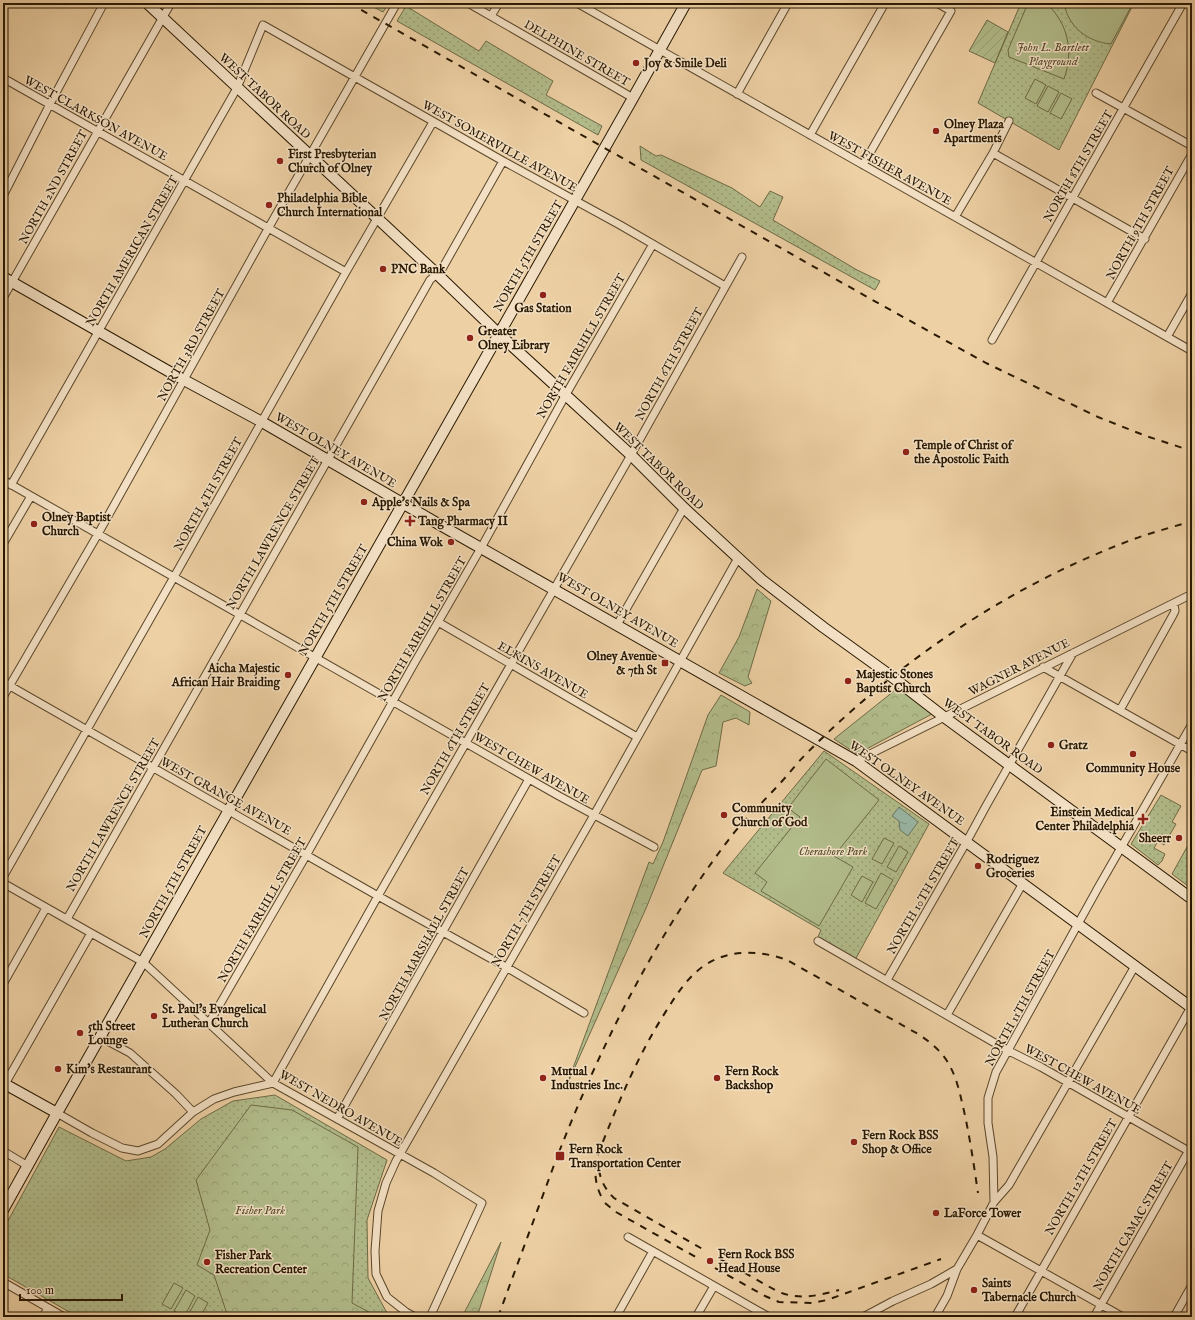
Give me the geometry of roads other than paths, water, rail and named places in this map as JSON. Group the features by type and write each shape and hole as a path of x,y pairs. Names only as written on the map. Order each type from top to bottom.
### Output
{"street":[{"path":"3,196 104,3"},
{"name":"WEST TABOR ROAD","path":"147,3 762,580 944,717 1192,899"},
{"name":"NORTH 2ND STREET","path":"3,298 8,280 171,3"},
{"name":"NORTH 3RD STREET","path":"3,697 6,684 98,534 397,3"},
{"name":"DELPHINE STREET","path":"468,3 633,98"},
{"path":"491,16 499,3"},
{"name":"WEST FISHER AVENUE","path":"577,3 1192,351"},
{"name":"NORTH 5TH STREET","path":"3,1210 686,3"},
{"path":"737,94 788,3"},
{"path":"810,135 885,3"},
{"path":"863,165 950,11 937,3"},
{"name":"NORTH 8TH STREET","path":"992,340 1183,3"},
{"name":"NORTH AMERICAN STREET","path":"12,485 237,88 263,25 264,26"},
{"name":"WEST SOMERVILLE AVENUE","path":"264,26 653,244 725,286"},
{"name":"WEST CLARKSON AVENUE","path":"3,78 346,272"},
{"path":"1096,93 1192,146"},
{"path":"955,217 993,153 1009,121"},
{"name":"NORTH 4TH STREET","path":"3,877 346,272 433,122"},
{"path":"993,153 1145,239"},
{"name":"NORTH 9TH STREET","path":"1107,303 1145,239 1192,154"},
{"name":"NORTH LAWRENCE STREET","path":"67,919 430,280 442,269 503,161"},
{"name":"NORTH FAIRHILL STREET","path":"209,1023 653,244"},
{"name":"NORTH 6TH STREET","path":"273,1083 742,257"},
{"name":"WEST OLNEY AVENUE","path":"8,280 184,380 262,422 403,504 741,694 856,761 967,841 1191,1008"},
{"path":"1167,337 1192,293"},
{"name":"WEST CHEW AVENUE","path":"3,480 529,779 654,847"},
{"path":"3,544 31,496"},
{"path":"617,625 684,508"},
{"name":"NORTH 7TH STREET","path":"415,1317 387,1297 376,1274 375,1251 378,1211 386,1183 399,1154 594,815 738,558"},
{"name":"WAGNER AVENUE","path":"856,761 1192,594"},
{"path":"1120,710 1173,615 1175,611 1174,603"},
{"name":"ELKINS AVENUE","path":"438,622 637,737"},
{"name":"NORTH 10TH STREET","path":"887,980 1072,653"},
{"path":"1043,667 1192,751"},
{"name":"WEST GRANGE AVENUE","path":"6,684 584,1013"},
{"name":"NORTH 11TH STREET","path":"935,1317 947,1296 957,1269 994,1202 993,1157 988,1123 988,1098 996,1072 1007,1050 1192,724"},
{"name":"NORTH MARSHALL STREET","path":"337,1119 529,779"},
{"name":"WEST NEDRO AVENUE","path":"3,883 143,962 273,1083 434,1173 482,1203 430,1317"},
{"path":"947,1015 1023,883"},
{"path":"3,984 46,908"},
{"path":"91,933 4,1083 121,1148 138,1150 158,1144 193,1112 214,1099 234,1092 273,1083"},
{"name":"WEST CHEW AVENUE","path":"818,941 1007,1050 1191,1150"},
{"path":"994,1202 1009,1186 1135,966"},
{"name":"NORTH 12TH STREET","path":"1015,1317 1191,1008"},
{"path":"100,1037 130,1052 168,1086 193,1112"},
{"name":"NORTH CAMAC STREET","path":"1094,1317 1191,1150"},
{"path":"3,1151 28,1166"},
{"path":"976,1235 1123,1317"},
{"path":"628,1237 769,1317"},
{"path":"616,1317 653,1251"},
{"path":"863,1317 893,1301 931,1284 957,1269"},
{"path":"3,1282 64,1317"},
{"path":"1174,1317 1192,1285"},
{"path":"696,1317 714,1286"},
{"path":"43,1317 48,1308"}],"water":[{"path":"899,807 918,822 908,836 900,830 899,821 892,816"}],"railway":[{"path":"349,3 986,363 1098,417 1146,436 1192,451"},
{"path":"559,1152 594,1069 614,1027 657,947 681,908 733,834 805,755 878,688 917,657 1000,603 1043,579 1088,558 1141,536 1192,521"},
{"path":"601,1196 597,1187 597,1157 627,1085 653,1033 681,988 698,970 705,965 725,956 745,953 766,954 787,960 918,1034 938,1050 950,1067 958,1086 968,1131 978,1193"},
{"path":"498,1317 557,1157"},
{"path":"599,1170 604,1186 614,1198 706,1251"},
{"path":"605,1203 616,1212 701,1260"},
{"path":"720,1259 783,1293 799,1296 815,1296 839,1290"},
{"path":"715,1268 765,1296 779,1302 812,1303 827,1300 941,1259"}],"place":[{"name":"Joy & Smile Deli","path":"636,63"},
{"name":"Olney Plaza Apartments","path":"936,131"},
{"name":"First Presbyterian Church of Olney","path":"280,161"},
{"name":"Philadelphia Bible Church International","path":"269,205"},
{"name":"PNC Bank","path":"383,269"},
{"name":"Gas Station","path":"543,295"},
{"name":"Greater Olney Library","path":"470,338"},
{"name":"Temple of Christ of the Apostolic Faith","path":"906,452"},
{"name":"Apple's Nails & Spa","path":"364,502"},
{"name":"Tang Pharmacy II","path":"410,521"},
{"name":"Olney Baptist Church","path":"34,524"},
{"name":"China Wok","path":"451,542"},
{"name":"Olney Avenue & 7th St","path":"665,663"},
{"name":"Aicha Majestic African Hair Braiding","path":"288,675"},
{"name":"Majestic Stones Baptist Church","path":"848,681"},
{"name":"Gratz","path":"1051,745"},
{"name":"Community House","path":"1133,754"},
{"name":"Community Church of God","path":"724,815"},
{"name":"Einstein Medical Center Philadelphia","path":"1143,819"},
{"name":"Sheerr","path":"1179,838"},
{"name":"Rodriguez Groceries","path":"978,866"},
{"name":"St. Paul's Evangelical Lutheran Church","path":"154,1016"},
{"name":"5th Street Lounge","path":"80,1033"},
{"name":"Kim's Restaurant","path":"58,1069"},
{"name":"Mutual Industries Inc.","path":"543,1078"},
{"name":"Fern Rock Backshop","path":"717,1078"},
{"name":"Fern Rock BSS Shop & Office","path":"854,1142"},
{"name":"Fern Rock Transportation Center","path":"560,1156"},
{"name":"LaForce Tower","path":"936,1213"},
{"name":"Fern Rock BSS Head House","path":"710,1261"},
{"name":"Fisher Park Recreation Center","path":"207,1262"},
{"name":"Saints Tabernacle Church","path":"974,1290"}],"park label":[{"name":"John L. Bartlett Playground","path":"1053,54"},
{"name":"Cherashore Park","path":"833,851"},
{"name":"Fisher Park","path":"260,1210"}]}
